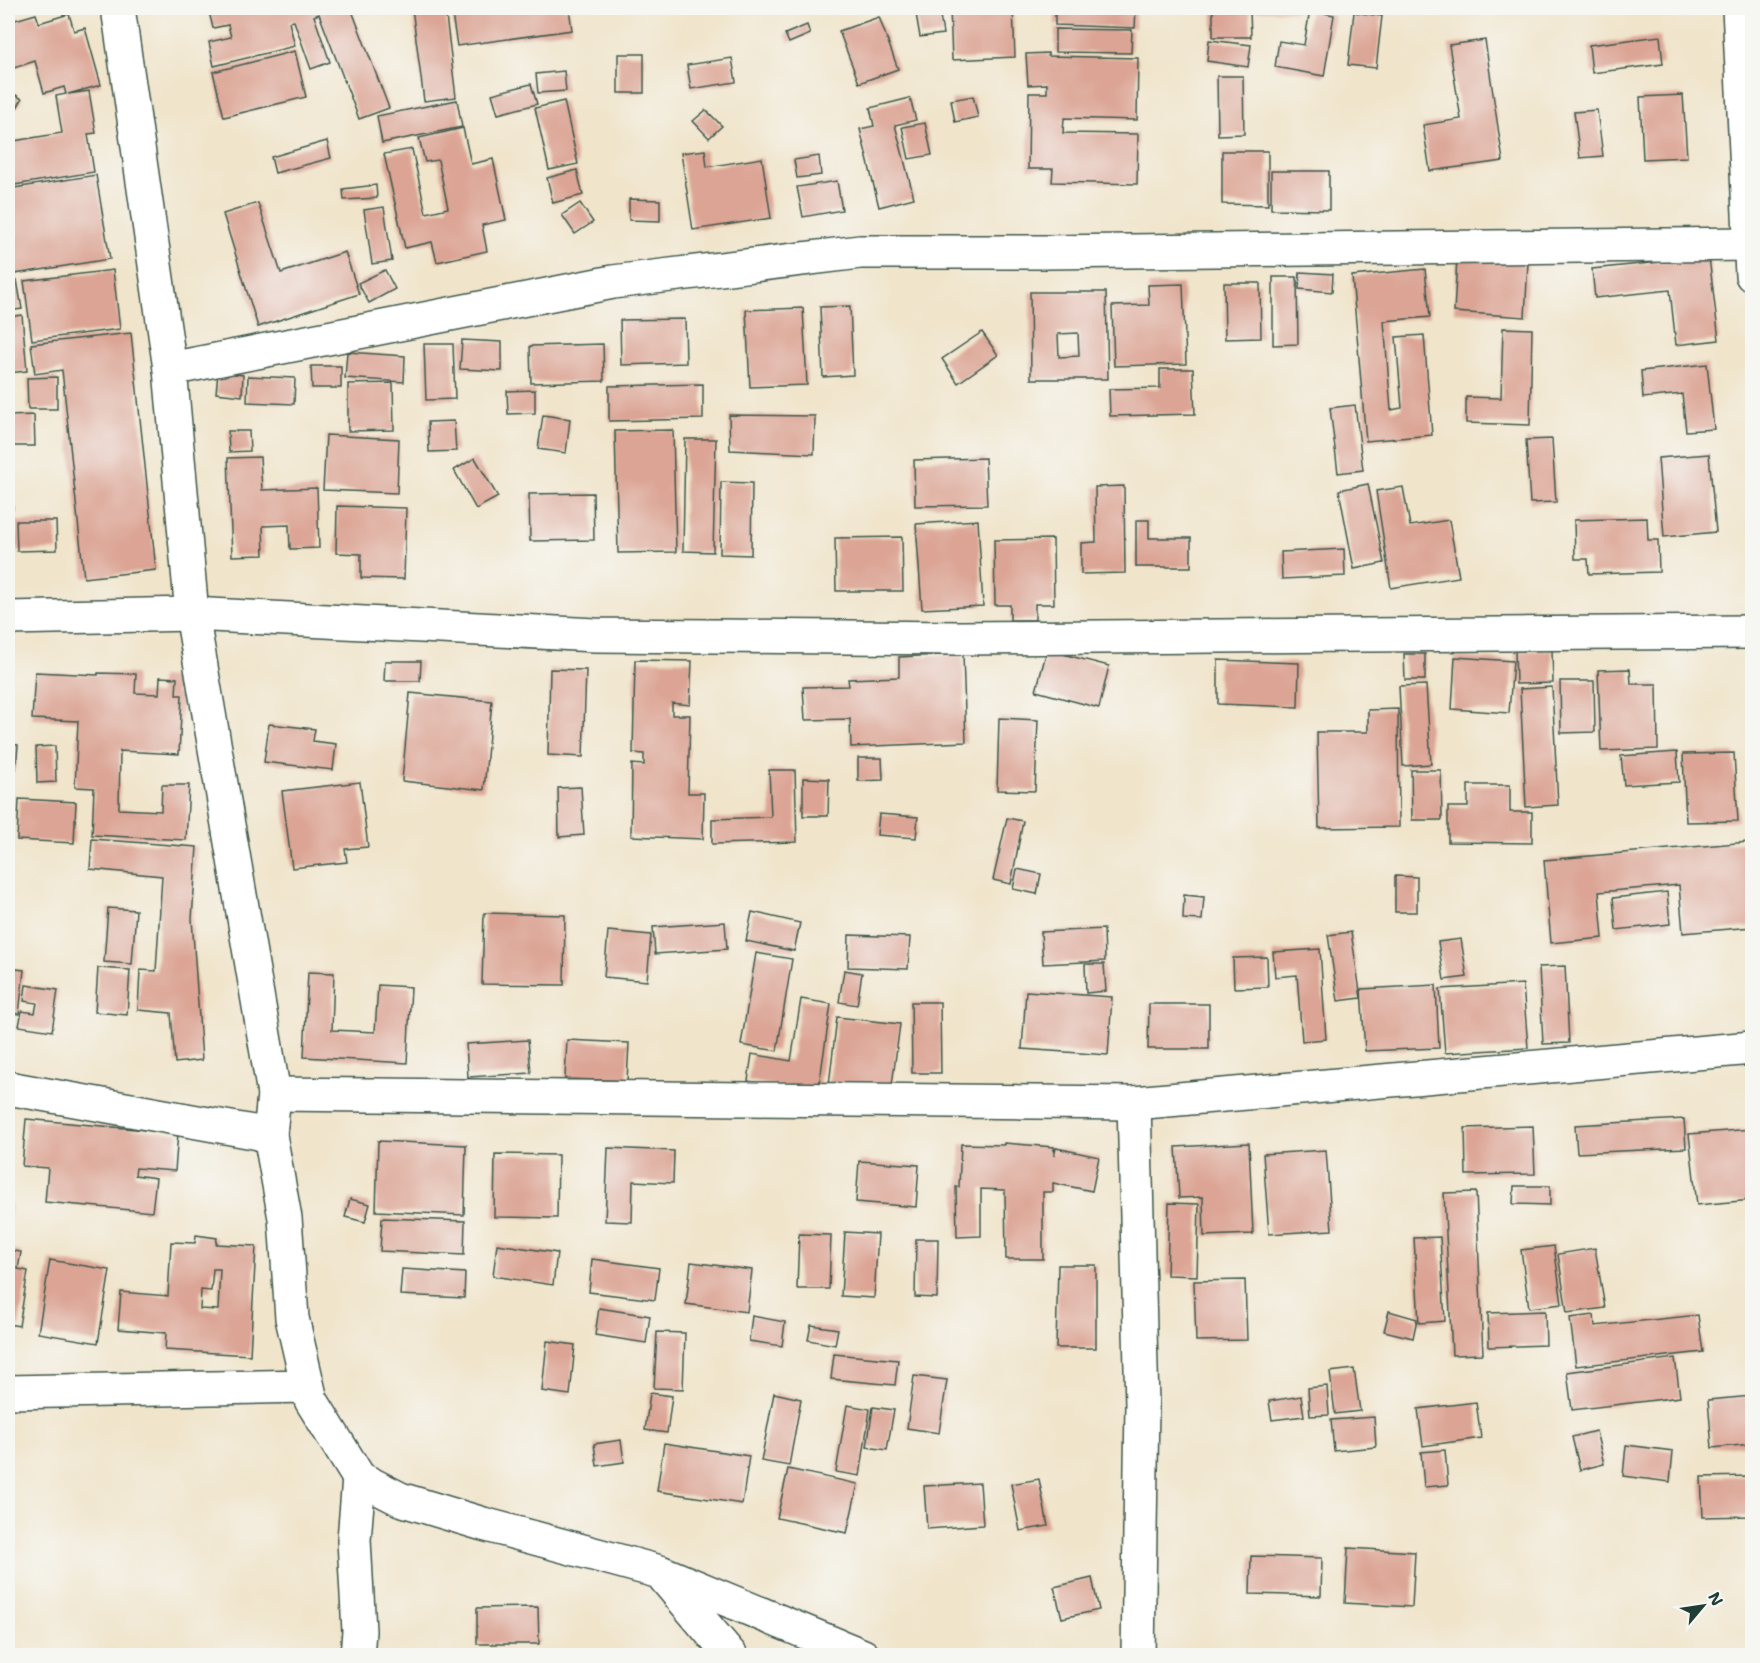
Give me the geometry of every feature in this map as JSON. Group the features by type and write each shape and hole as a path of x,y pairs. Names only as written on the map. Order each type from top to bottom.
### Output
{"street":[{"path":"118,8 170,369 192,614 274,1094 270,1135 285,1218 292,1318 311,1400 358,1478 400,1499 660,1572 863,1656"},
{"path":"170,369 614,282 860,252 1751,260 1739,8"},
{"path":"8,618 192,614 607,635 961,638 1752,632"},
{"path":"274,1094 1134,1103 1752,1048"},
{"path":"8,1088 270,1135"},
{"path":"1134,1103 1142,1405 1138,1656"},
{"path":"8,1392 307,1386"},
{"path":"357,1656 359,1631 354,1540 358,1478"},
{"path":"660,1572 731,1656"}],"building":[{"path":"208,8 351,8 389,108 359,119 319,14 314,16 330,62 311,69 294,21 289,22 295,46 214,66 209,42 231,37 228,25 213,28"},
{"path":"412,8 445,8 456,97 424,101"},
{"path":"451,8 478,8 479,11 502,8 569,8 572,30 457,46"},
{"path":"950,8 1013,8 1015,57 952,60"},
{"path":"1055,8 1136,8 1135,28 1055,25"},
{"path":"1213,8 1300,8 1300,11 1250,11 1251,37 1213,37"},
{"path":"939,9 943,34 920,37 916,14"},
{"path":"1310,10 1334,15 1324,76 1275,67 1279,41 1304,45"},
{"path":"1354,12 1382,16 1376,68 1348,65"},
{"path":"36,14 39,23 69,14 74,31 85,28 101,85 68,94 89,91 96,133 88,134 94,172 8,186 8,142 62,133 56,96 66,94 64,87 44,93 35,61 8,70 8,22"},
{"path":"879,17 898,69 859,83 839,31"},
{"path":"807,25 810,34 789,43 785,34"},
{"path":"1055,29 1132,30 1131,53 1055,52"},
{"path":"1660,36 1663,64 1592,73 1589,45"},
{"path":"1209,40 1251,45 1248,67 1207,61"},
{"path":"1485,40 1503,161 1430,171 1423,125 1461,119 1449,45"},
{"path":"295,51 306,97 224,117 213,72"},
{"path":"1048,53 1048,56 1138,58 1137,120 1064,118 1063,133 1138,134 1137,184 1052,182 1053,169 1028,169 1029,93 1047,93 1047,84 1028,85 1026,54"},
{"path":"618,54 644,54 644,93 618,93"},
{"path":"732,58 736,82 691,89 687,65"},
{"path":"564,71 566,91 538,93 536,74"},
{"path":"1217,76 1243,76 1244,134 1218,135"},
{"path":"531,84 537,104 498,114 492,94"},
{"path":"11,92 22,99 17,108 8,103"},
{"path":"1683,95 1687,157 1643,159 1640,97"},
{"path":"973,96 978,117 955,122 951,100"},
{"path":"910,98 916,120 895,125 914,198 879,207 860,129 874,126 870,108"},
{"path":"457,100 462,127 382,143 377,116"},
{"path":"564,101 578,164 549,170 535,108"},
{"path":"706,110 722,126 709,138 693,121"},
{"path":"1597,110 1603,156 1580,158 1574,112"},
{"path":"925,123 932,155 909,159 902,127"},
{"path":"463,128 471,164 493,159 506,220 482,225 487,251 437,262 432,242 405,248 384,154 412,149 426,213 448,208 438,160 425,162 419,138"},
{"path":"327,141 331,158 275,173 271,157"},
{"path":"705,150 707,167 762,158 771,218 693,230 681,153"},
{"path":"1222,151 1268,151 1268,205 1222,204"},
{"path":"819,156 821,175 797,178 794,160"},
{"path":"577,170 583,195 553,203 547,178"},
{"path":"1271,171 1329,171 1329,210 1271,209"},
{"path":"96,175 110,259 8,275 8,189"},
{"path":"837,181 842,210 803,217 797,187"},
{"path":"376,185 377,198 344,200 343,189"},
{"path":"629,199 660,200 660,221 629,220"},
{"path":"258,203 281,273 345,252 359,294 258,327 223,214"},
{"path":"580,203 593,222 575,234 562,215"},
{"path":"384,207 392,261 372,264 364,210"},
{"path":"1709,257 1719,340 1676,345 1670,290 1595,298 1592,269"},
{"path":"1457,258 1528,262 1525,317 1454,312"},
{"path":"1425,269 1430,317 1384,321 1391,410 1402,408 1396,337 1424,335 1432,435 1366,441 1352,276"},
{"path":"113,270 120,329 32,340 24,281"},
{"path":"385,270 395,289 369,303 358,283"},
{"path":"1300,272 1333,274 1332,292 1299,289"},
{"path":"1273,277 1297,277 1298,344 1273,345"},
{"path":"17,280 22,309 8,311 8,281"},
{"path":"1224,283 1260,283 1261,338 1225,339"},
{"path":"1183,284 1186,364 1114,366 1112,306 1149,305 1148,285"},
{"path":"1030,292 1106,292 1108,379 1031,379","holes":["1078,333 1079,356 1059,357 1058,334"]},
{"path":"850,306 853,375 823,377 820,307"},
{"path":"803,308 807,385 750,387 746,310"},
{"path":"22,315 27,371 8,373 8,317"},
{"path":"685,319 686,363 621,365 620,320"},
{"path":"1503,328 1532,329 1530,425 1466,423 1466,397 1501,398"},
{"path":"982,332 998,355 958,383 942,359"},
{"path":"131,333 156,570 84,578 62,370 35,374 31,344"},
{"path":"462,340 502,342 502,371 460,369"},
{"path":"424,344 453,344 455,399 426,400"},
{"path":"603,344 604,381 531,383 530,346"},
{"path":"347,352 405,356 404,382 345,378"},
{"path":"1707,364 1714,429 1686,431 1682,394 1643,398 1641,371"},
{"path":"311,366 341,366 341,388 312,388"},
{"path":"1160,369 1193,369 1195,414 1110,416 1109,389 1160,388"},
{"path":"218,372 243,375 242,396 216,393"},
{"path":"248,376 295,378 294,404 247,402"},
{"path":"57,377 57,409 28,409 27,378"},
{"path":"393,383 394,430 348,431 348,384"},
{"path":"703,384 703,419 609,421 609,386"},
{"path":"535,390 535,413 508,414 507,391"},
{"path":"1355,405 1363,470 1338,473 1330,408"},
{"path":"34,415 35,446 8,446 8,416"},
{"path":"543,415 570,419 566,453 538,449"},
{"path":"729,415 815,416 814,454 730,450"},
{"path":"454,421 456,451 429,452 428,422"},
{"path":"673,430 676,552 618,553 615,431"},
{"path":"228,431 249,431 250,451 229,452"},
{"path":"326,435 399,439 397,493 323,490"},
{"path":"685,439 716,439 713,552 683,551"},
{"path":"1552,439 1556,502 1530,503 1526,440"},
{"path":"1709,454 1716,532 1664,537 1658,458"},
{"path":"260,457 262,490 317,488 319,548 290,549 289,525 263,526 264,555 232,556 228,458"},
{"path":"475,458 498,497 476,509 454,470"},
{"path":"985,458 987,505 915,506 914,460"},
{"path":"9,464 13,509 8,509"},
{"path":"721,482 752,483 751,555 720,554"},
{"path":"1368,484 1384,563 1354,569 1339,490"},
{"path":"1124,486 1125,573 1081,574 1081,543 1096,542 1095,487"},
{"path":"1403,487 1410,526 1449,520 1459,577 1391,588 1376,491"},
{"path":"593,493 594,540 530,541 529,494"},
{"path":"337,506 406,508 404,579 361,578 361,554 336,553"},
{"path":"1647,518 1648,540 1658,540 1659,572 1589,574 1588,559 1575,559 1574,520"},
{"path":"978,520 983,606 922,609 916,524"},
{"path":"1136,520 1149,520 1149,538 1191,538 1191,567 1136,567"},
{"path":"16,521 56,521 57,550 17,551"},
{"path":"902,537 903,591 836,591 835,538"},
{"path":"1053,539 1054,604 1035,604 1035,620 1010,620 1010,605 995,605 994,540"},
{"path":"1344,549 1345,576 1282,579 1281,552"},
{"path":"1047,650 1109,666 1099,708 1036,691"},
{"path":"1552,650 1553,683 1516,684 1515,651"},
{"path":"963,654 966,742 851,747 850,719 805,720 803,687 849,686 848,679 899,677 899,657"},
{"path":"1404,654 1425,654 1425,680 1405,680"},
{"path":"1455,657 1513,661 1509,713 1452,709"},
{"path":"635,660 692,661 690,705 672,703 672,715 690,715 688,793 704,793 703,839 631,836 632,764 644,765 644,754 633,753"},
{"path":"1218,660 1299,663 1298,707 1218,704"},
{"path":"385,661 421,661 420,681 384,681"},
{"path":"550,669 586,670 583,757 548,755"},
{"path":"1630,669 1631,684 1657,684 1658,749 1601,751 1598,670"},
{"path":"35,672 136,674 135,693 159,694 160,677 177,678 176,695 182,695 179,754 120,751 119,809 161,811 162,785 189,785 186,840 92,835 94,788 75,787 78,721 32,719"},
{"path":"1560,681 1594,681 1595,732 1561,733"},
{"path":"1426,685 1431,764 1403,766 1399,686"},
{"path":"1552,687 1558,805 1526,807 1520,689"},
{"path":"410,693 492,701 484,790 402,781"},
{"path":"1398,709 1399,827 1319,828 1317,732 1368,732 1368,710"},
{"path":"999,718 1038,720 1035,791 997,790"},
{"path":"269,724 315,729 313,741 336,744 333,770 264,762"},
{"path":"8,744 18,745 16,769 8,769"},
{"path":"55,746 56,782 37,783 36,747"},
{"path":"1677,752 1679,782 1624,785 1621,756"},
{"path":"1734,753 1738,821 1686,822 1683,754"},
{"path":"858,758 882,758 883,780 858,781"},
{"path":"769,770 795,770 797,842 712,844 712,819 771,817"},
{"path":"1411,770 1441,770 1442,820 1412,820"},
{"path":"803,778 829,779 828,816 803,816"},
{"path":"360,782 368,847 345,849 347,862 292,868 282,791"},
{"path":"1468,785 1510,785 1510,812 1532,812 1532,843 1448,842 1448,807 1468,807"},
{"path":"581,787 584,835 559,837 558,788"},
{"path":"19,799 76,802 74,843 17,840"},
{"path":"879,814 918,817 916,838 877,835"},
{"path":"1007,818 1023,821 1011,884 993,880"},
{"path":"92,839 197,847 192,919 202,1060 175,1063 171,1013 138,1010 140,970 156,971 162,876 90,869"},
{"path":"1748,842 1752,886 1752,927 1683,933 1679,885 1599,892 1603,938 1551,943 1544,860"},
{"path":"1017,869 1041,874 1037,894 1013,889"},
{"path":"1395,876 1417,877 1417,912 1395,912"},
{"path":"1667,892 1670,924 1616,930 1613,898"},
{"path":"1184,895 1204,897 1202,920 1183,919"},
{"path":"108,908 136,910 132,964 104,962"},
{"path":"752,912 800,923 794,951 746,941"},
{"path":"484,913 565,915 564,985 482,984"},
{"path":"725,922 727,949 655,954 653,927"},
{"path":"1104,929 1105,961 1043,964 1041,932"},
{"path":"608,931 651,935 647,981 604,977"},
{"path":"1351,932 1361,998 1338,1001 1328,935"},
{"path":"849,935 910,937 908,969 848,967"},
{"path":"1461,939 1467,977 1444,980 1438,942"},
{"path":"1320,949 1326,1039 1302,1041 1297,975 1275,977 1273,952"},
{"path":"756,953 792,959 777,1051 741,1045"},
{"path":"1267,957 1268,987 1234,988 1233,958"},
{"path":"1085,964 1104,964 1106,991 1086,993"},
{"path":"1565,966 1569,1043 1543,1044 1539,967"},
{"path":"8,968 24,970 19,1014 8,1013"},
{"path":"98,968 130,970 127,1015 95,1012"},
{"path":"844,970 862,973 857,1005 839,1002"},
{"path":"308,972 334,973 332,1030 375,1032 378,985 411,987 407,1063 304,1057"},
{"path":"1523,984 1528,1048 1445,1053 1440,989"},
{"path":"26,985 58,990 52,1031 19,1026 22,1011 35,1013 37,1003 24,1001"},
{"path":"1436,985 1439,1048 1365,1051 1361,989"},
{"path":"1026,991 1112,997 1108,1055 1022,1049"},
{"path":"801,999 831,1004 818,1093 748,1081 752,1054 791,1061"},
{"path":"911,1002 940,1002 941,1073 912,1073"},
{"path":"1149,1004 1209,1004 1209,1049 1148,1049"},
{"path":"837,1017 900,1024 891,1093 829,1085"},
{"path":"528,1040 531,1073 468,1077 466,1044"},
{"path":"567,1040 629,1043 627,1081 565,1079"},
{"path":"26,1119 178,1133 175,1171 136,1168 135,1175 156,1178 152,1212 45,1202 48,1168 22,1166"},
{"path":"1684,1119 1686,1148 1577,1153 1575,1125"},
{"path":"1533,1126 1535,1174 1466,1175 1465,1128"},
{"path":"1752,1129 1752,1200 1697,1205 1689,1134"},
{"path":"378,1141 466,1145 464,1215 376,1211"},
{"path":"1004,1143 1054,1147 1054,1156 1056,1148 1099,1157 1092,1191 1053,1183 1053,1192 1043,1192 1043,1259 1006,1259 1005,1190 981,1189 981,1236 957,1237 956,1187 959,1187 961,1144 1004,1145"},
{"path":"1249,1143 1253,1234 1204,1236 1203,1197 1179,1198 1176,1147"},
{"path":"608,1148 674,1151 673,1183 633,1181 632,1222 605,1221"},
{"path":"1326,1150 1332,1230 1269,1234 1263,1154"},
{"path":"495,1154 558,1155 557,1218 494,1217"},
{"path":"859,1161 919,1165 916,1207 856,1202"},
{"path":"1514,1186 1550,1186 1550,1205 1513,1204"},
{"path":"1476,1192 1483,1354 1452,1355 1444,1193"},
{"path":"350,1199 370,1204 365,1222 345,1217"},
{"path":"1169,1203 1199,1204 1197,1276 1167,1275"},
{"path":"8,1204 12,1205 9,1221 8,1221"},
{"path":"382,1218 465,1221 464,1255 380,1251"},
{"path":"845,1232 878,1234 874,1298 841,1296"},
{"path":"799,1234 831,1235 829,1289 797,1289"},
{"path":"196,1235 217,1238 216,1244 256,1246 250,1355 165,1350 166,1333 118,1329 121,1292 168,1296 171,1242 195,1243","holes":["213,1269 220,1269 218,1310 200,1309 201,1290 211,1291"]},
{"path":"1440,1237 1445,1321 1419,1323 1414,1238"},
{"path":"916,1239 938,1239 937,1298 915,1297"},
{"path":"497,1244 557,1253 553,1285 493,1276"},
{"path":"1554,1246 1562,1304 1529,1308 1521,1250"},
{"path":"1595,1248 1605,1308 1567,1313 1558,1254"},
{"path":"8,1250 21,1252 18,1269 28,1271 19,1326 8,1324"},
{"path":"592,1259 659,1268 655,1300 589,1292"},
{"path":"50,1260 110,1270 98,1343 38,1333"},
{"path":"691,1262 752,1270 747,1312 686,1304"},
{"path":"1058,1265 1096,1265 1096,1348 1056,1348"},
{"path":"402,1269 465,1273 464,1298 400,1295"},
{"path":"1245,1280 1247,1340 1196,1341 1194,1281"},
{"path":"599,1308 650,1316 646,1343 595,1335"},
{"path":"1389,1311 1417,1319 1413,1338 1384,1331"},
{"path":"1545,1311 1546,1345 1489,1347 1488,1313"},
{"path":"1594,1315 1595,1326 1698,1315 1703,1352 1576,1366 1570,1318"},
{"path":"752,1316 785,1322 782,1346 749,1341"},
{"path":"811,1325 838,1329 835,1345 808,1340"},
{"path":"657,1332 685,1333 683,1389 654,1388"},
{"path":"547,1341 575,1345 570,1395 542,1391"},
{"path":"834,1354 898,1360 895,1385 831,1379"},
{"path":"1675,1358 1680,1397 1572,1410 1567,1372"},
{"path":"1354,1369 1360,1411 1335,1414 1330,1372"},
{"path":"914,1376 947,1380 939,1433 907,1428"},
{"path":"1327,1386 1329,1415 1310,1416 1308,1388"},
{"path":"650,1393 672,1396 667,1433 645,1430"},
{"path":"774,1393 801,1399 789,1466 761,1461"},
{"path":"1301,1396 1304,1416 1272,1420 1269,1401"},
{"path":"1752,1396 1752,1444 1712,1448 1708,1400"},
{"path":"1476,1402 1481,1438 1423,1446 1418,1409"},
{"path":"847,1405 870,1409 860,1476 836,1472"},
{"path":"873,1407 894,1410 887,1450 867,1447"},
{"path":"1374,1417 1376,1447 1334,1451 1331,1420"},
{"path":"1596,1431 1604,1464 1580,1470 1572,1437"},
{"path":"621,1440 624,1462 597,1466 594,1444"},
{"path":"664,1443 749,1456 742,1504 657,1491"},
{"path":"1626,1445 1673,1451 1670,1482 1623,1476"},
{"path":"1445,1450 1448,1485 1424,1487 1421,1452"},
{"path":"788,1469 858,1484 847,1533 777,1518"},
{"path":"1752,1476 1752,1516 1703,1517 1701,1477"},
{"path":"1039,1479 1048,1526 1020,1531 1011,1484"},
{"path":"980,1483 983,1525 927,1529 924,1486"},
{"path":"1348,1548 1415,1552 1412,1607 1345,1603"},
{"path":"1251,1556 1322,1558 1321,1596 1250,1594"},
{"path":"1092,1578 1099,1610 1062,1618 1054,1587"},
{"path":"538,1607 539,1644 477,1644 477,1608"}]}
